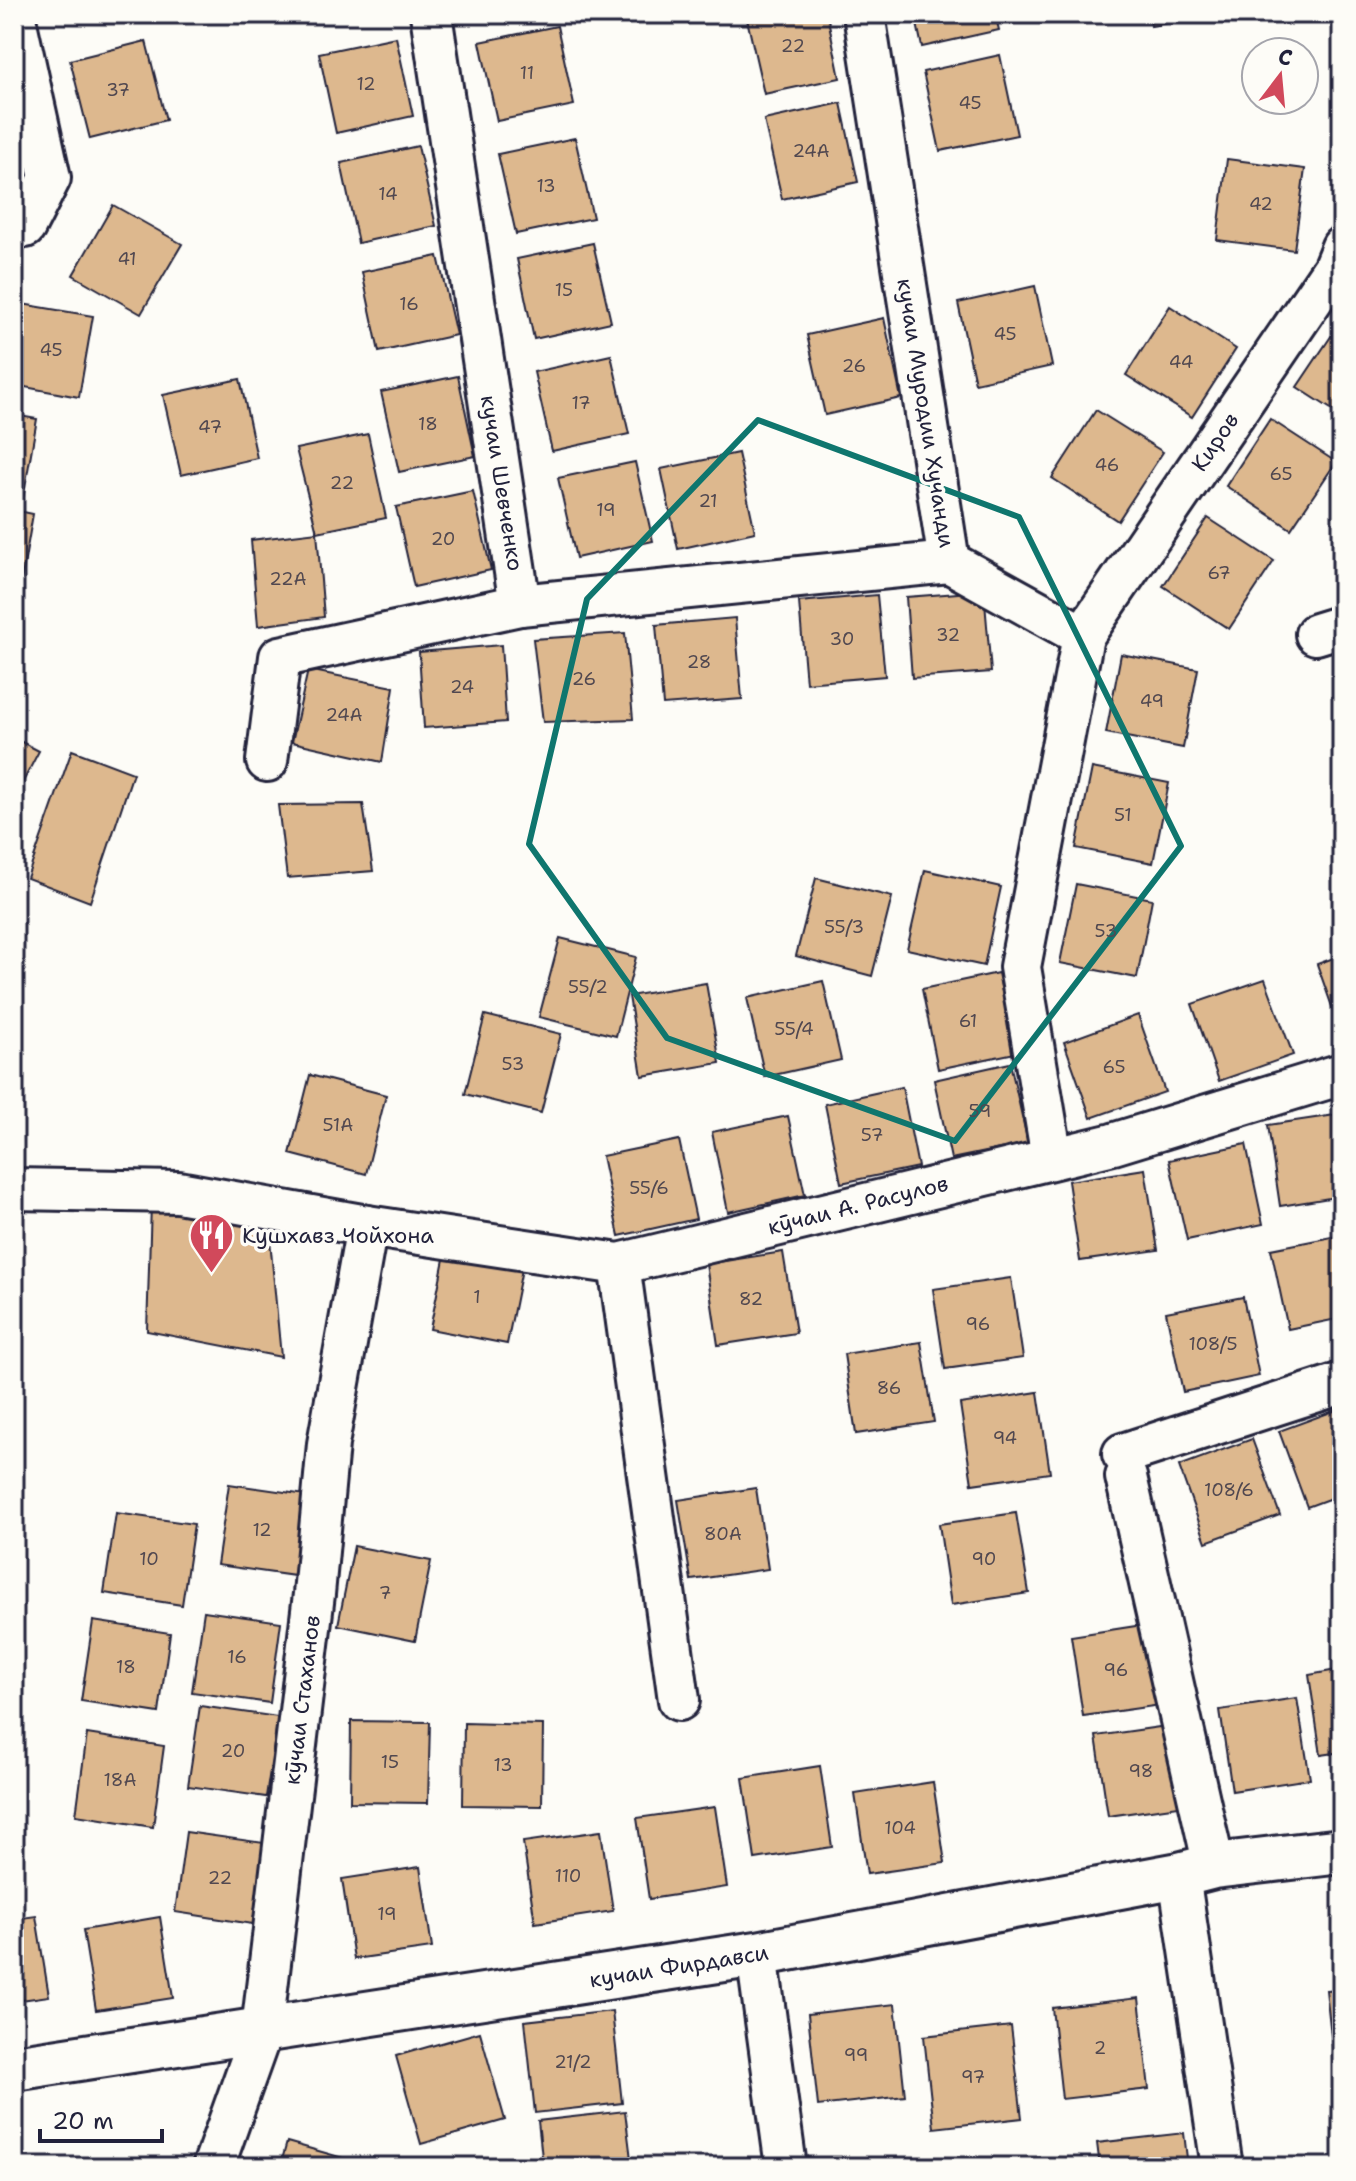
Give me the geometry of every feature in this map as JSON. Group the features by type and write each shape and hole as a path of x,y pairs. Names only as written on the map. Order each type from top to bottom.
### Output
{"street":[{"path":"14,14 50,178 25,227"},
{"name":"кучаи Шевченко","path":"431,14 520,605"},
{"name":"кучаи Муродии Хучанди","path":"864,14 949,562 1083,636"},
{"name":"Киров","path":"1083,636 1333,269 1342,247"},
{"path":"267,761 280,657 520,605 949,562"},
{"path":"1052,1158 1020,967 1083,636"},
{"name":"кӯчаи А. Расулов","path":"14,1189 178,1192 367,1226 619,1264 1113,1144 1342,1074"},
{"name":"кӯчаи Стаханов","path":"213,2167 262,2030 314,1594 328,1444 367,1226"},
{"path":"619,1264 679,1700"},
{"path":"1222,2167 1196,1870 1125,1465 1342,1383"},
{"name":"кучаи Фирдавси","path":"14,2068 757,1954 1196,1870 1342,1851"},
{"path":"757,1954 786,2167"}],"highlighted area":[{"path":"758,420 1019,517 1181,846 955,1141 667,1038 529,844 587,599"}],"building":[{"path":"827,14 840,78 764,94 746,15"},
{"path":"915,14 995,14 999,30 922,47"},
{"path":"1149,14 1218,14 1151,26"},
{"path":"1241,14 1292,14 1242,23"},
{"path":"557,26 574,105 497,121 480,42"},
{"path":"396,37 413,116 336,133 319,53"},
{"path":"146,41 166,120 90,139 70,60"},
{"path":"1000,55 1017,135 940,151 923,72"},
{"path":"841,103 858,182 782,199 764,120"},
{"path":"575,138 593,218 516,234 498,154"},
{"path":"418,146 436,226 358,243 341,163"},
{"path":"1227,159 1305,169 1294,250 1217,240"},
{"path":"113,205 182,244 141,314 73,275"},
{"path":"593,243 611,322 534,339 517,259"},
{"path":"438,256 456,335 379,352 362,272"},
{"path":"1035,286 1052,366 975,383 958,303"},
{"path":"16,303 93,316 79,397 14,385"},
{"path":"1170,306 1236,349 1192,417 1126,375"},
{"path":"884,318 901,398 825,415 807,335"},
{"path":"1342,320 1342,416 1297,387"},
{"path":"611,355 629,434 552,451 534,372"},
{"path":"458,376 475,456 399,472 381,392"},
{"path":"240,379 257,458 181,475 163,395"},
{"path":"1096,410 1163,452 1118,521 1052,478"},
{"path":"14,415 37,419 23,499 14,497"},
{"path":"1270,419 1336,462 1291,529 1226,486"},
{"path":"368,434 386,518 317,532 296,449"},
{"path":"738,453 755,532 678,549 661,469"},
{"path":"635,462 653,541 576,558 558,478"},
{"path":"473,491 491,570 414,587 396,507"},
{"path":"14,510 33,514 19,594 14,593"},
{"path":"1208,518 1274,561 1229,629 1163,586"},
{"path":"317,532 324,617 258,626 251,540"},
{"path":"984,591 991,672 912,678 906,597"},
{"path":"877,595 885,676 806,683 799,602"},
{"path":"735,618 742,699 663,705 656,625"},
{"path":"625,633 633,719 543,722 533,639"},
{"path":"501,645 506,722 424,728 419,652"},
{"path":"1121,654 1198,669 1183,748 1106,733"},
{"path":"308,670 394,687 382,762 292,742"},
{"path":"14,738 39,751 14,799"},
{"path":"72,750 133,773 90,902 27,878"},
{"path":"1092,768 1169,783 1153,863 1076,848"},
{"path":"363,804 373,871 287,878 278,805"},
{"path":"925,870 1001,887 984,966 907,949"},
{"path":"816,878 892,897 872,976 796,956"},
{"path":"1076,884 1152,899 1137,978 1060,963"},
{"path":"560,938 636,957 616,1036 539,1017"},
{"path":"1342,955 1342,1035 1317,964"},
{"path":"998,973 1015,1053 938,1069 922,989"},
{"path":"1265,979 1293,1055 1219,1081 1192,1004"},
{"path":"823,981 841,1060 765,1077 747,998"},
{"path":"706,983 720,1063 642,1076 629,996"},
{"path":"485,1015 561,1034 541,1113 465,1094"},
{"path":"1138,1015 1165,1092 1091,1118 1064,1042"},
{"path":"1010,1063 1028,1143 951,1159 934,1080"},
{"path":"14,1074 18,1074 14,1123"},
{"path":"310,1075 386,1095 366,1174 290,1154"},
{"path":"902,1087 918,1167 841,1183 825,1104"},
{"path":"1342,1114 1342,1196 1280,1206 1268,1125"},
{"path":"788,1116 805,1195 728,1212 712,1132"},
{"path":"679,1140 696,1219 619,1236 602,1156"},
{"path":"1246,1144 1263,1224 1187,1240 1169,1160"},
{"path":"1145,1169 1158,1250 1080,1261 1068,1181"},
{"name":"Кушхавз Чойхона","path":"151,1204 268,1218 281,1357 147,1331"},
{"path":"1342,1235 1342,1318 1288,1329 1271,1249"},
{"path":"446,1249 523,1264 507,1344 430,1329"},
{"path":"783,1252 796,1333 718,1345 706,1264"},
{"path":"1011,1278 1023,1358 945,1369 933,1289"},
{"path":"1243,1297 1259,1376 1183,1392 1166,1312"},
{"path":"921,1342 934,1422 856,1434 844,1354"},
{"path":"1038,1392 1050,1473 972,1484 960,1404"},
{"path":"1342,1408 1342,1494 1307,1507 1279,1431"},
{"path":"1252,1439 1280,1515 1206,1542 1179,1466"},
{"path":"229,1484 306,1495 295,1576 217,1565"},
{"path":"756,1488 768,1569 691,1580 678,1500"},
{"path":"116,1513 194,1524 182,1605 104,1593"},
{"path":"1016,1513 1029,1593 951,1605 939,1524"},
{"path":"354,1546 431,1561 415,1641 338,1625"},
{"path":"204,1611 281,1622 270,1703 192,1692"},
{"path":"93,1621 170,1633 159,1713 81,1701"},
{"path":"1149,1624 1161,1705 1083,1716 1071,1636"},
{"path":"1342,1669 1342,1752 1321,1755 1309,1675"},
{"path":"1297,1698 1310,1779 1232,1791 1220,1710"},
{"path":"200,1706 278,1717 266,1797 188,1786"},
{"path":"351,1721 430,1722 428,1803 350,1802"},
{"path":"464,1723 543,1725 542,1806 463,1805"},
{"path":"1174,1725 1186,1805 1108,1816 1096,1736"},
{"path":"87,1734 164,1746 153,1827 76,1815"},
{"path":"820,1766 832,1847 755,1859 743,1778"},
{"path":"933,1782 945,1863 867,1874 855,1794"},
{"path":"715,1807 727,1887 649,1899 637,1818"},
{"path":"601,1831 613,1911 535,1923 523,1842"},
{"path":"186,1832 264,1843 253,1924 175,1912"},
{"path":"420,1867 432,1948 354,1959 342,1879"},
{"path":"36,1916 49,1996 14,2001 14,1919"},
{"path":"160,1917 173,1998 96,2010 83,1930"},
{"path":"1342,1989 1342,2081 1336,2082 1326,1990"},
{"path":"1139,1998 1149,2089 1062,2099 1052,2008"},
{"path":"895,2004 905,2096 818,2106 808,2014"},
{"path":"612,2011 622,2103 535,2113 525,2021"},
{"path":"1011,2026 1022,2118 934,2128 924,2036"},
{"path":"480,2032 505,2120 421,2144 396,2056"},
{"path":"625,2111 632,2167 543,2167 538,2121"},
{"path":"1184,2133 1188,2167 1100,2167 1097,2143"},
{"path":"287,2142 371,2166 371,2167 280,2167"}],"place":[{"name":"Кушхавз Чойхона","path":"211,1274"}]}
